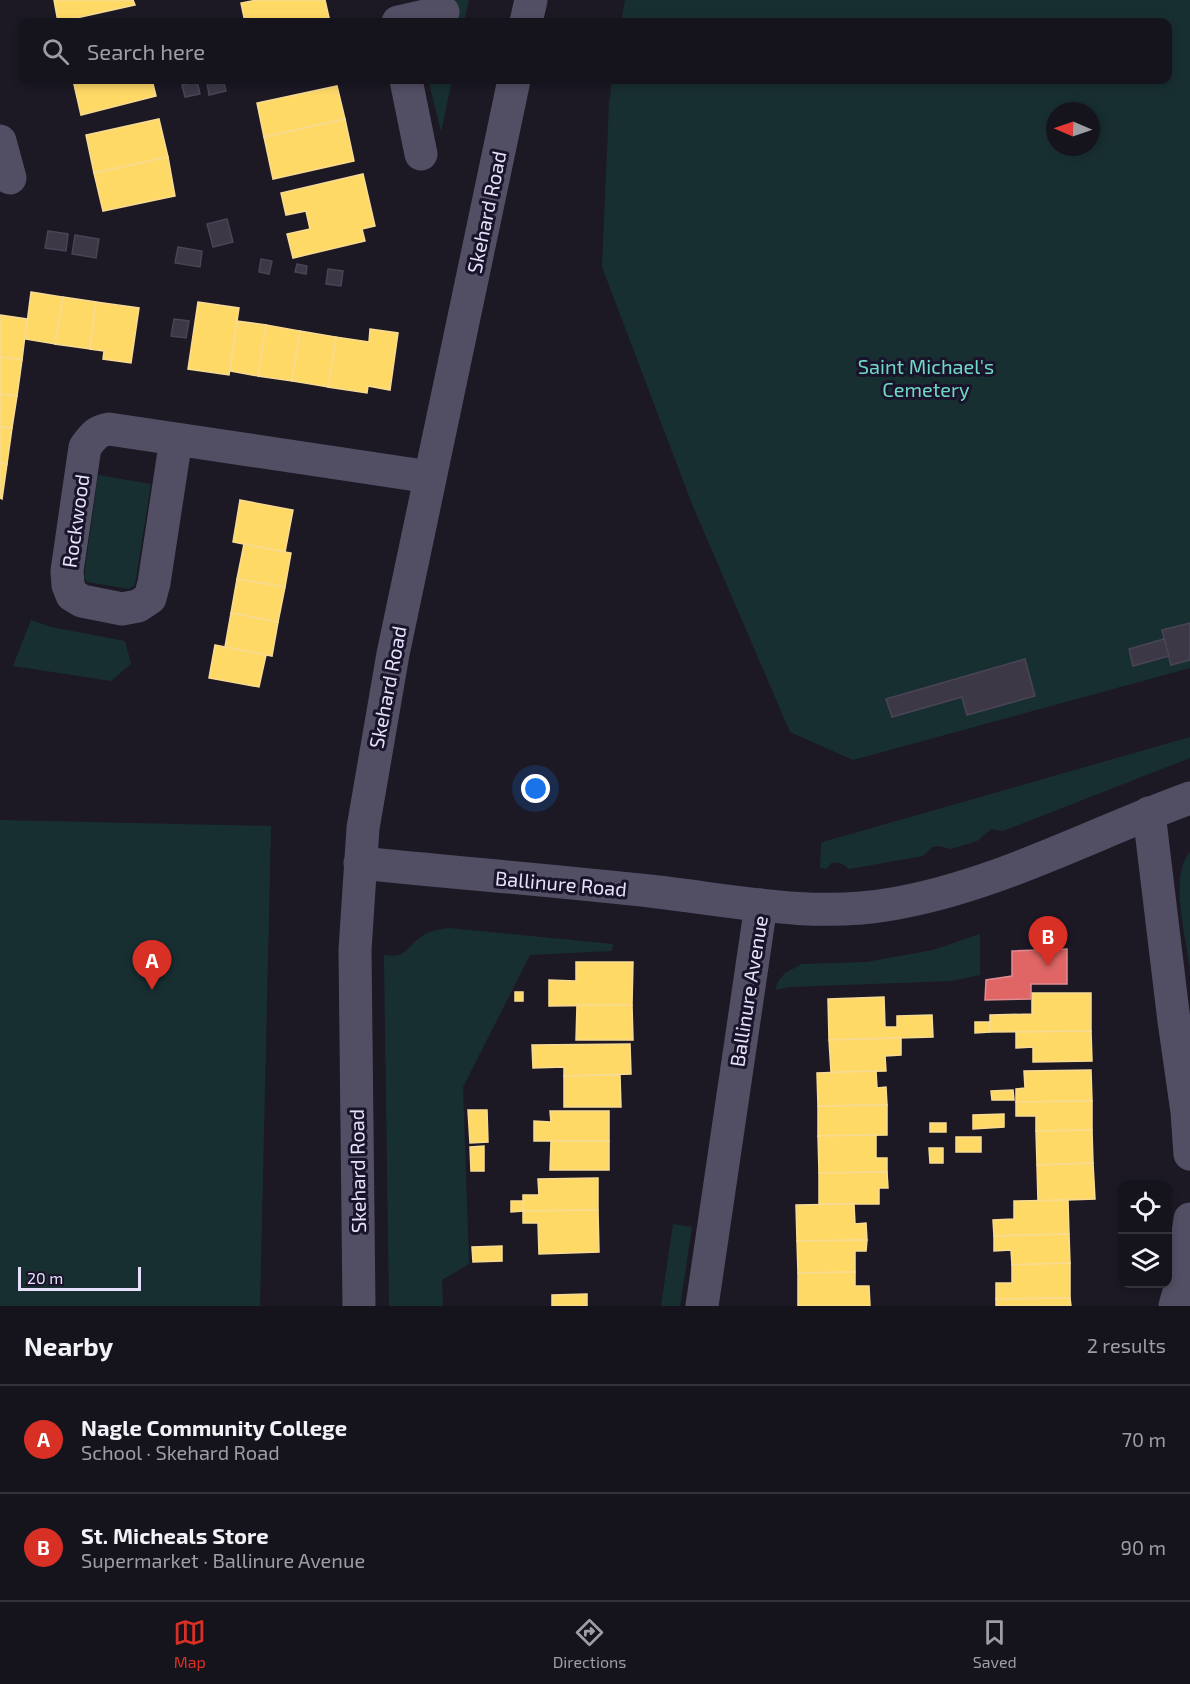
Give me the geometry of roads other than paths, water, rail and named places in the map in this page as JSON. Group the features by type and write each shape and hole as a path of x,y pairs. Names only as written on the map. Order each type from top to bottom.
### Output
{"street":[{"path":"389,0 395,18"},
{"path":"527,18 531,0"},
{"path":"415,18 443,12"},
{"path":"407,84 421,154"},
{"name":"Skehard Road","path":"359,1306 355,950 363,828 391,665 513,84"},
{"path":"0,141 10,178"},
{"name":"Rockwood","path":"176,439 150,598 138,606 122,609 82,601 72,595 68,585 67,571 85,447 93,435 100,430 109,429 176,439 430,477"},
{"name":"Ballinure Avenue","path":"702,1306 761,905 833,910 889,905 920,899 1033,862 1190,798"},
{"path":"1149,813 1174,1021 1188,1112 1190,1154"},
{"name":"Ballinure Road","path":"360,863 655,892 761,905"},
{"path":"1175,1306 1180,1288 1190,1219"}],"place":[{"name":"St. Micheals Store","path":"1048,966"},
{"name":"Nagle Community College","path":"152,990"}],"park label":[{"name":"Saint Michael's Cemetery","path":"926,378"}]}
